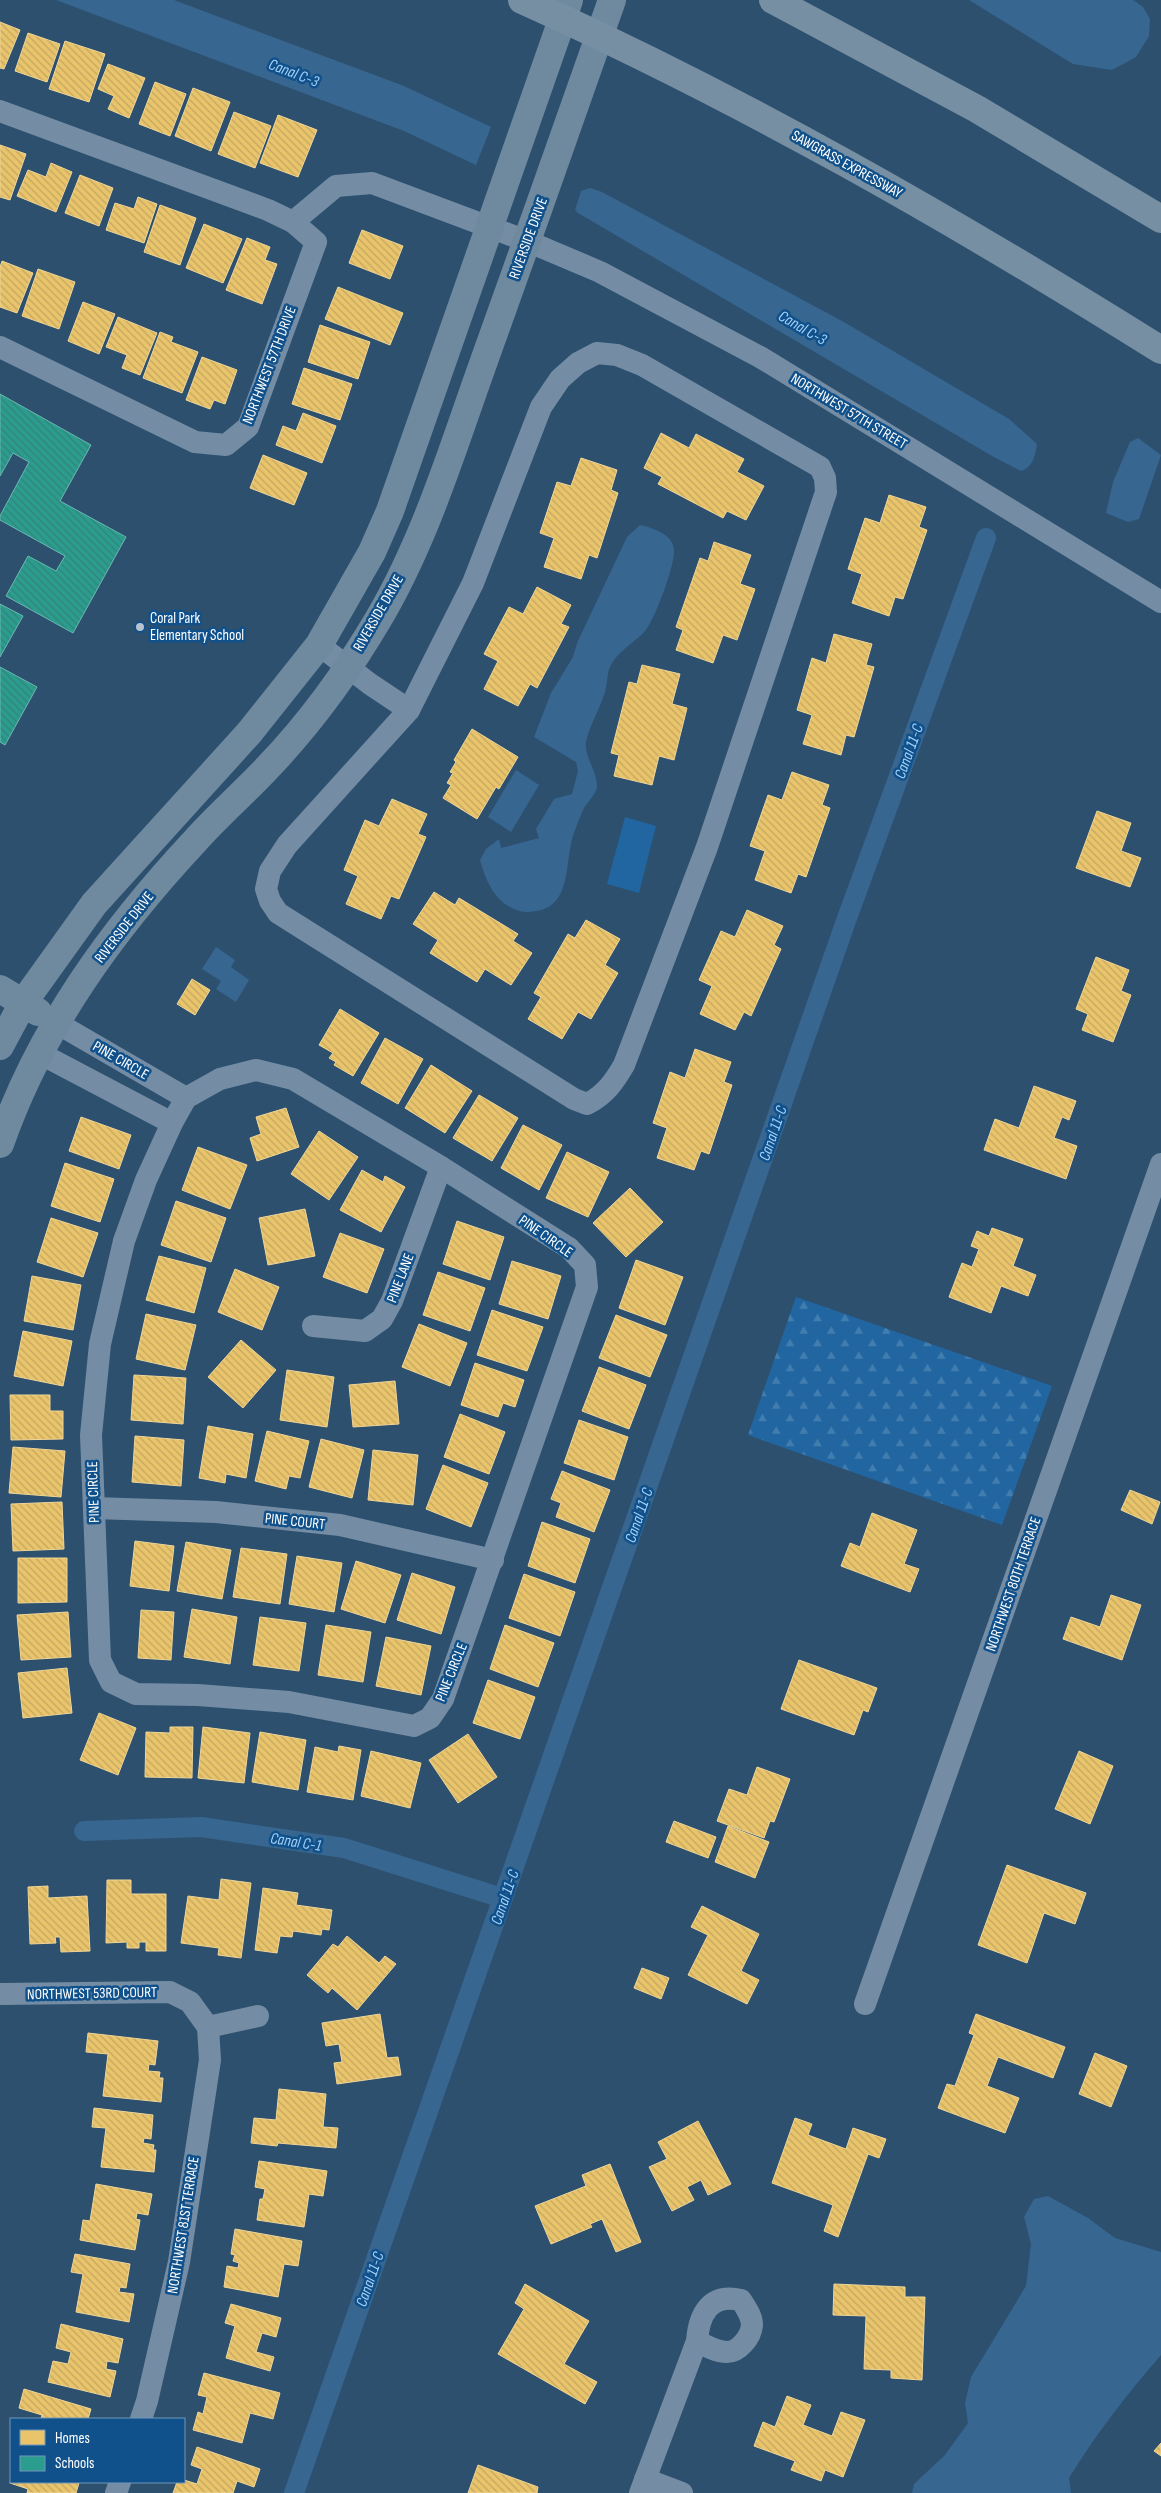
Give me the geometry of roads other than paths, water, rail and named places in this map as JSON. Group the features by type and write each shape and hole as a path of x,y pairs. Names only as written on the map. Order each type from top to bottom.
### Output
{"highway":[{"name":"SAWGRASS EXPRESSWAY","path":"522,0 654,62 763,118 916,202 1161,350"},
{"path":"774,0 977,109 1161,219"}],"street":[{"path":"39,1052 2,1038 23,1003 94,904 250,733 320,645 372,552 390,511 569,0"},
{"name":"RIVERSIDE DRIVE","path":"0,1144 14,1104 55,1022 121,926 194,841 271,764 325,699 379,618 413,550 454,446 612,0"},
{"name":"NORTHWEST 57TH DRIVE","path":"0,111 268,210 294,222 316,242 248,427 226,445 195,442 0,347"},
{"path":"294,222 336,186 372,183 527,241"},
{"name":"NORTHWEST 57TH STREET","path":"527,241 600,272 760,357 1161,602"},
{"path":"597,353 617,354 642,365 820,467 825,478 826,492 708,847 624,1065 613,1084 599,1098 587,1104 574,1099 278,913 270,901 266,889 270,871 287,845 409,710 473,582 541,407 560,379 578,363 597,353"},
{"path":"320,645 370,684 409,710"},
{"path":"0,989 55,1022"},
{"name":"PINE CIRCLE","path":"55,1022 186,1098"},
{"name":"PINE CIRCLE","path":"39,1052 172,1123"},
{"name":"PINE CIRCLE","path":"256,1070 293,1078 441,1167 569,1248 585,1265 588,1287 494,1560 443,1699 430,1718 414,1726 289,1702 198,1695 136,1694 111,1682 100,1660 91,1435 100,1344 124,1241 146,1180 172,1123 186,1098 220,1079 256,1070"},
{"name":"NORTHWEST 80TH TERRACE","path":"865,2004 1161,1164"},
{"name":"PINE LANE","path":"313,1326 365,1332 382,1319 392,1301 441,1167"},
{"name":"PINE COURT","path":"94,1508 216,1512 340,1525 494,1560"},
{"name":"NORTHWEST 53RD COURT","path":"0,1994 170,1992 190,2002 208,2027"},
{"path":"208,2027 258,2016"},
{"name":"NORTHWEST 81ST TERRACE","path":"141,2418 148,2400 179,2262 210,2060 208,2027"},
{"path":"682,2493 643,2486 697,2341"}],"water":[{"name":"Canal C-3","path":"56,0 174,0 404,86 491,127 476,165 404,131"},
{"path":"969,0 1133,0 1143,7 1150,19 1149,36 1136,57 1112,70 1073,64"},
{"name":"Canal C-3","path":"590,188 602,192 842,321 1009,419 1037,444 1031,464 1021,471 992,456 578,213 575,210 581,191"},
{"path":"1138,438 1161,455 1139,519 1128,522 1106,513 1113,482 1130,442"},
{"path":"640,525 661,533 673,544 673,557 668,579 649,625 616,658 609,669 605,692 586,742 587,753 597,786 594,795 584,808 574,833 562,891 548,907 529,912 516,910 504,903 494,893 484,874 480,860 486,849 499,839 501,848 539,838 536,829 554,799 572,794 578,771 576,762 534,737 551,693 573,657 577,643 627,537"},
{"path":"516,770 539,785 511,832 488,817"},
{"path":"216,947 235,960 231,967 249,980 236,1002 216,989 221,981 202,969"},
{"path":"1048,2196 1088,2218 1115,2238 1161,2252 1161,2355 1112,2415 1079,2462 1069,2478 1071,2493 912,2493 914,2484 945,2455 968,2423 965,2403 971,2377 1026,2286 1031,2244 1024,2217 1034,2199"}],"waterway":[{"name":"Canal 11-C","path":"294,2493 846,921 986,538"},
{"name":"Canal C-1","path":"84,1831 201,1827 344,1848 502,1898"}],"place":[{"name":"Coral Park Elementary School","path":"140,627"}]}
